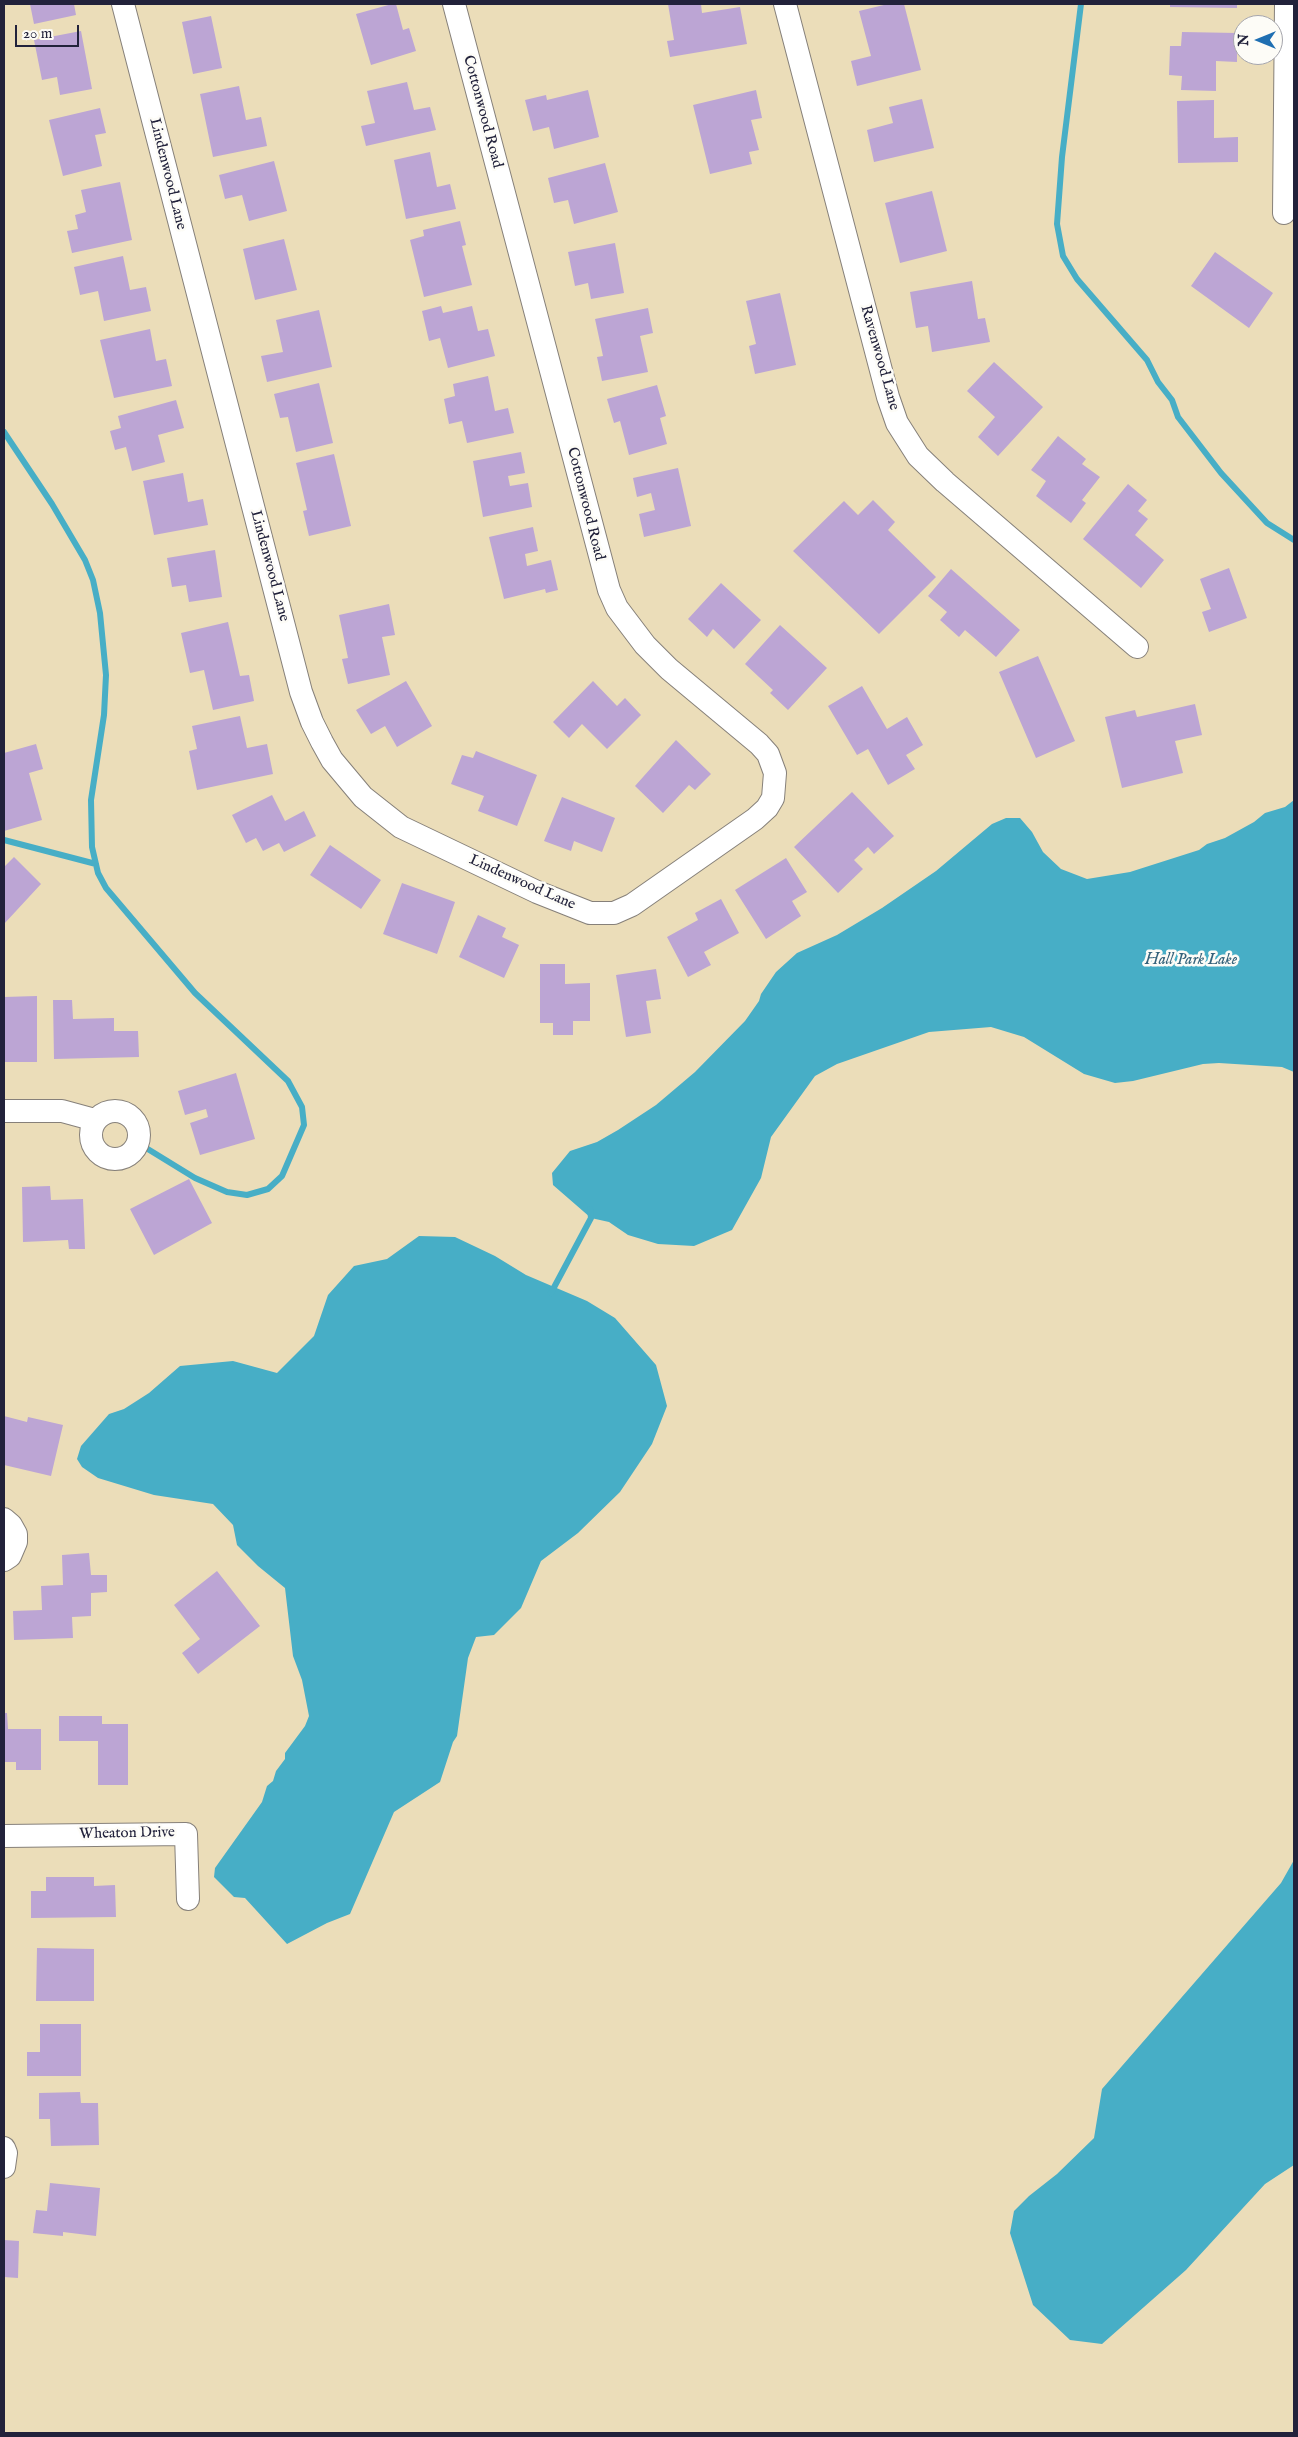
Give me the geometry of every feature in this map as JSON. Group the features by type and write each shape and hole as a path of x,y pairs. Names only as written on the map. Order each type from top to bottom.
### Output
{"street":[{"name":"Lindenwood Lane","path":"123,4 301,692 312,722 332,760 363,797 401,827 537,892 590,913 614,913 655,889"},
{"name":"Cottonwood Road","path":"454,4 608,590 617,608 645,645 669,669 759,744 768,754 775,773 773,798 767,808 755,819 655,889"},
{"name":"Ravenwood Lane","path":"785,4 888,397 907,440 918,456 945,482 1137,647"},
{"path":"1284,213 1286,4"},
{"path":"4,1111 62,1111 95,1120"},
{"path":"4,1519 11,1525 16,1534 16,1542 10,1556 4,1560"},
{"name":"Wheaton Drive","path":"4,1836 186,1834 188,1899"},
{"path":"4,2148 6,2163 4,2167"}],"water":[{"name":"Hall Park Lake","path":"1294,800 1294,1072 1282,1067 1219,1063 1203,1064 1133,1081 1115,1083 1084,1074 1024,1037 991,1027 929,1032 837,1064 815,1076 771,1137 761,1178 732,1230 694,1246 658,1244 628,1235 609,1222 591,1218 553,1185 552,1173 570,1151 597,1142 618,1130 656,1105 695,1072 745,1021 776,972 797,953 837,935 882,908 936,871 992,824 1006,818 1020,818 1032,832 1043,852 1061,869 1087,879 1130,872 1199,850 1207,844 1225,838 1254,822 1265,813 1285,807"},
{"path":"419,1236 455,1237 495,1256 526,1275 587,1301 615,1318 656,1365 667,1406 652,1444 620,1492 578,1533 541,1561 521,1608 494,1635 476,1637 468,1658 457,1736 453,1742 440,1782 394,1812 350,1914 327,1923 287,1944 245,1898 234,1897 214,1877 215,1868 262,1802 267,1786 273,1781 276,1771 285,1759 285,1753 305,1726 309,1716 302,1680 293,1656 285,1588 258,1566 237,1545 233,1525 213,1504 154,1495 98,1478 82,1467 77,1459 81,1446 109,1414 124,1409 149,1393 180,1366 233,1361 277,1373 314,1336 328,1295 354,1266 387,1259"},
{"path":"1294,1860 1294,2165 1265,2184 1186,2270 1102,2344 1070,2340 1033,2305 1010,2233 1014,2211 1029,2196 1057,2174 1094,2138 1102,2089 1281,1883"}],"building":[{"path":"30,4 74,4 76,15 34,24"},
{"path":"396,4 403,30 409,28 416,51 371,65 356,14"},
{"path":"668,4 701,4 702,13 740,7 747,44 670,57 667,41 674,40"},
{"path":"888,4 904,4 921,70 857,86 851,61 871,56 859,11"},
{"path":"1170,4 1237,4 1237,8 1170,7"},
{"path":"211,16 222,68 193,74 182,22"},
{"path":"81,31 92,89 60,95 57,77 42,80 34,40"},
{"path":"1182,32 1233,33 1233,62 1216,61 1216,91 1181,90 1182,76 1169,75 1170,46 1181,46"},
{"path":"407,82 414,110 430,107 436,130 366,146 361,126 375,123 367,91"},
{"path":"239,86 246,120 261,117 267,146 213,157 200,94"},
{"path":"588,90 599,137 554,149 549,127 533,131 525,100 546,95 547,100"},
{"path":"756,90 762,118 751,120 759,150 749,152 752,164 710,174 693,105"},
{"path":"922,99 934,148 874,162 867,130 893,123 889,107"},
{"path":"1214,100 1214,138 1238,137 1238,162 1178,163 1177,101"},
{"path":"100,108 106,133 95,135 102,166 63,176 49,120"},
{"path":"430,152 437,187 450,184 456,209 406,219 394,160"},
{"path":"274,161 287,211 249,221 242,195 225,199 219,175"},
{"path":"605,163 618,212 574,224 568,200 554,203 548,178"},
{"path":"120,182 132,240 72,253 67,231 78,229 75,215 86,212 81,190"},
{"path":"932,191 947,251 900,263 885,203"},
{"path":"460,221 466,245 462,246 472,285 424,297 410,240 424,236 423,230"},
{"path":"284,239 297,290 255,300 243,249"},
{"path":"615,243 624,293 591,299 588,283 575,286 568,252"},
{"path":"1215,252 1273,293 1249,328 1191,286"},
{"path":"123,256 130,290 146,287 151,311 104,321 98,291 80,295 74,267"},
{"path":"972,281 978,319 985,318 990,342 932,352 928,326 916,328 910,292"},
{"path":"780,293 796,365 755,374 749,346 756,344 746,301"},
{"path":"441,306 443,313 472,306 478,331 488,329 495,356 448,368 440,338 429,341 422,311"},
{"path":"648,308 653,333 640,336 648,372 602,381 597,357 603,356 595,319"},
{"path":"319,310 332,367 267,382 261,356 283,352 276,320"},
{"path":"150,329 156,361 166,359 172,386 114,398 100,340"},
{"path":"994,362 1043,407 998,456 978,437 995,417 967,391"},
{"path":"488,376 495,411 508,408 514,433 467,443 462,421 449,424 444,399 455,396 453,384"},
{"path":"319,383 333,443 296,452 288,417 280,418 274,394"},
{"path":"657,385 666,416 660,418 667,444 629,455 620,421 614,423 607,399"},
{"path":"176,400 184,428 158,435 165,462 132,471 126,447 115,450 110,431 121,428 118,416"},
{"path":"1058,436 1086,459 1082,464 1100,477 1082,500 1086,503 1071,523 1036,496 1046,481 1031,470"},
{"path":"521,452 525,473 508,476 510,486 528,483 532,507 483,517 473,461"},
{"path":"334,454 351,526 309,536 303,511 307,510 296,463"},
{"path":"678,468 691,526 644,537 639,514 655,510 651,493 637,497 633,478"},
{"path":"183,473 188,502 203,499 208,525 154,535 143,481"},
{"path":"1128,484 1147,500 1138,511 1148,519 1135,535 1164,560 1141,588 1083,539"},
{"path":"873,500 895,522 888,530 936,577 879,634 793,551 844,501 858,515"},
{"path":"533,527 538,551 525,554 527,566 551,560 558,590 546,593 545,589 504,599 489,537"},
{"path":"215,550 222,597 189,602 186,585 172,587 167,558"},
{"path":"1229,568 1247,618 1209,632 1202,612 1211,609 1200,579"},
{"path":"951,569 1020,630 996,657 965,630 959,637 940,620 947,612 928,596"},
{"path":"721,583 761,620 734,649 713,629 707,637 688,619"},
{"path":"389,604 395,635 382,637 390,675 348,684 342,659 348,658 339,615"},
{"path":"228,622 240,676 249,675 254,701 213,710 204,670 190,673 181,633"},
{"path":"780,625 827,668 788,710 770,693 773,690 745,664"},
{"path":"1038,656 1075,741 1036,758 999,672"},
{"path":"406,681 432,726 397,747 385,726 371,734 356,710"},
{"path":"593,681 617,706 625,698 641,715 607,749 582,724 569,738 553,722"},
{"path":"862,686 887,729 907,717 923,745 906,755 915,769 888,785 868,749 857,755 828,706"},
{"path":"1195,704 1202,735 1175,741 1183,773 1122,788 1105,717 1135,710 1137,717"},
{"path":"240,716 247,748 267,744 273,774 197,790 189,751 197,749 192,726"},
{"path":"676,740 711,774 695,790 689,785 663,813 635,786"},
{"path":"36,744 43,769 29,773 42,820 4,831 4,753"},
{"path":"476,751 537,775 517,826 478,811 484,796 451,784 462,755 473,758"},
{"path":"852,792 894,836 874,854 868,847 854,860 863,869 838,893 794,847"},
{"path":"272,795 285,821 304,811 316,836 284,852 279,843 263,851 256,838 246,843 232,815"},
{"path":"562,797 615,818 602,852 574,841 571,851 544,841"},
{"path":"330,845 381,880 361,909 310,875"},
{"path":"14,857 41,884 4,924 4,867"},
{"path":"786,858 807,892 792,901 801,916 766,939 735,890"},
{"path":"402,883 455,902 437,954 383,934"},
{"path":"721,899 739,933 704,952 711,965 688,977 667,937 698,920 695,913"},
{"path":"478,915 506,928 502,937 519,945 504,978 459,957"},
{"path":"540,964 565,964 565,984 590,983 590,1021 573,1021 573,1035 553,1035 553,1023 540,1023"},
{"path":"656,969 661,999 646,1001 651,1033 626,1037 616,975"},
{"path":"37,996 37,1062 4,1062 4,997"},
{"path":"53,1000 72,1000 73,1019 114,1018 114,1031 138,1031 139,1057 54,1059"},
{"path":"236,1073 255,1139 200,1155 190,1123 208,1117 206,1109 185,1115 178,1091"},
{"path":"189,1179 212,1223 154,1255 130,1209"},
{"path":"50,1186 51,1200 83,1199 85,1249 69,1249 68,1240 23,1242 22,1187"},
{"path":"4,1416 27,1422 28,1417 63,1425 51,1476 4,1465"},
{"path":"89,1553 91,1575 107,1575 107,1592 91,1593 91,1616 72,1617 73,1638 14,1640 13,1611 42,1610 41,1586 63,1585 62,1555"},
{"path":"217,1571 260,1626 198,1674 182,1653 200,1639 174,1605"},
{"path":"4,1713 7,1713 8,1729 41,1729 41,1770 16,1770 16,1762 4,1762"},
{"path":"59,1716 102,1716 102,1724 128,1724 128,1785 98,1785 98,1741 59,1741"},
{"path":"46,1877 94,1877 94,1886 115,1885 116,1917 31,1918 31,1891 46,1891"},
{"path":"37,1948 94,1949 94,2001 36,2001"},
{"path":"40,2024 81,2024 81,2076 27,2076 27,2052 40,2052"},
{"path":"80,2092 81,2103 98,2103 99,2145 51,2146 50,2119 39,2119 39,2093"},
{"path":"50,2183 100,2188 96,2236 63,2232 63,2236 33,2233 36,2210 47,2211"},
{"path":"4,2240 19,2241 18,2278 4,2277"}],"waterway":[{"path":"1081,4 1062,157 1057,224 1063,256 1077,279 1147,360 1158,382 1172,400 1178,417 1221,473 1267,523 1294,540"},
{"path":"4,432 52,504 85,560 93,580 100,613 106,675 104,715 91,800 92,847 98,873 106,888 195,993 288,1081 302,1107 304,1125 282,1176 268,1189 247,1195 227,1192 195,1178 138,1143"},
{"path":"4,840 96,864"},
{"path":"551,1293 591,1218 590,1209"}]}
